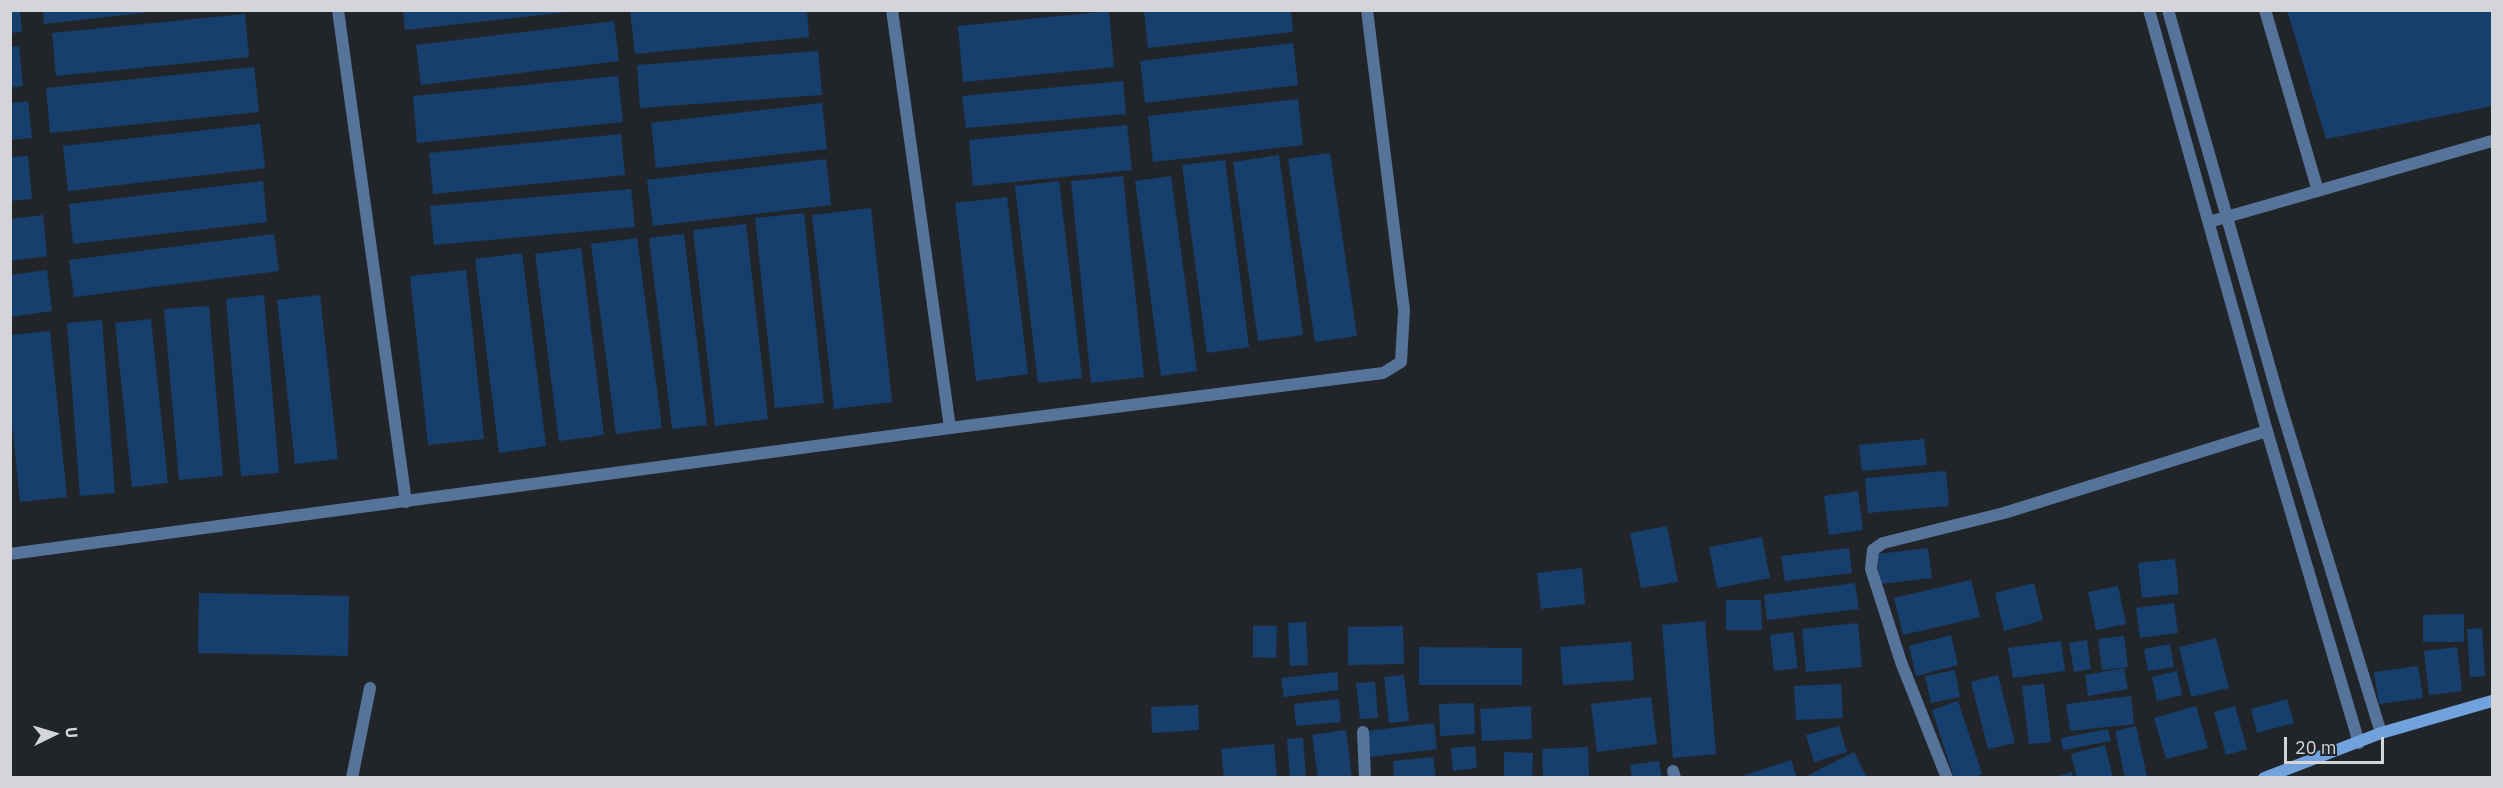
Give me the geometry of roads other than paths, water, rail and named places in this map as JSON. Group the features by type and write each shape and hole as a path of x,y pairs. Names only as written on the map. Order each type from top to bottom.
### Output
{"main road":[{"path":"2264,777 2381,733 2493,701"}],"street":[{"path":"338,10 406,502"},
{"path":"892,10 950,428"},
{"path":"10,554 950,428 1383,373 1401,362 1404,310 1368,10"},
{"path":"2150,10 2267,431 2359,743"},
{"path":"2168,10 2281,407 2381,733"},
{"path":"2265,10 2318,191"},
{"path":"2209,222 2493,141"},
{"path":"1947,777 1909,682 1874,579 1871,569 1873,550 1883,543 2004,513 2267,431"},
{"path":"352,777 370,688"},
{"path":"1363,732 1365,777"}]}
